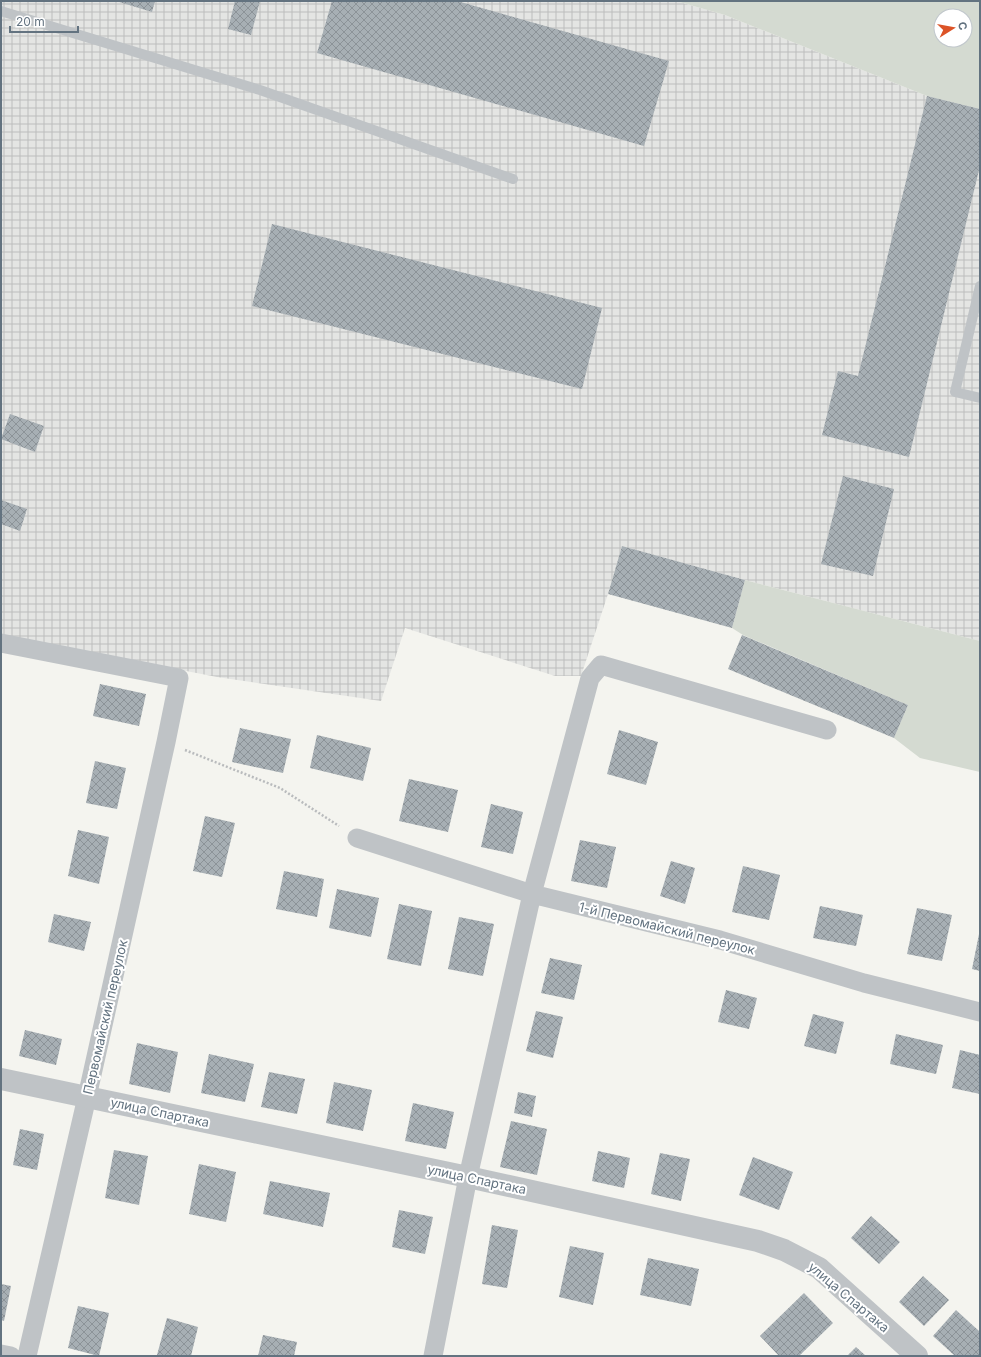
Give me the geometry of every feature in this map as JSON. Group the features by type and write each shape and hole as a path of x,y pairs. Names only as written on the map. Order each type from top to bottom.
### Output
{"street":[{"name":"Первомайский переулок","path":"1,643 178,678 166,742 87,1097 26,1356"},
{"path":"433,1356 468,1177 532,894 590,678 601,665 827,730"},
{"name":"1-й Первомайский переулок","path":"356,838 532,894 720,940 864,983 980,1012"},
{"name":"улица Спартака","path":"1,1079 468,1177 746,1238 784,1250 819,1268 918,1356"},
{"path":"1,1354 11,1356"}],"lane":[{"path":"1,11 260,90 514,179"},
{"path":"980,286 955,392 980,398"}],"path":[{"path":"166,742 280,788 356,838"}],"shaded area":[{"path":"1,1 676,1 725,15 927,96 980,109 980,641 745,580 622,546 581,676 555,676 405,628 381,701 217,677 1,635"},
{"path":"676,1 980,1 980,109 927,96 725,15"},
{"path":"745,580 980,641 980,772 920,758 894,738 908,705 743,635 732,628"}],"building":[{"path":"116,1 155,1 152,12"},
{"path":"235,1 260,1 251,35 228,29"},
{"path":"332,1 457,1 669,61 644,146 317,53"},
{"path":"927,96 980,109 980,166 909,457 822,435 838,371 858,376"},
{"path":"272,224 602,308 582,389 252,306"},
{"path":"10,414 44,426 35,452 1,439"},
{"path":"843,476 894,489 873,576 821,564"},
{"path":"1,500 27,509 20,531 1,524"},
{"path":"622,546 745,580 732,628 608,594"},
{"path":"742,635 908,705 894,738 728,669"},
{"path":"100,684 146,694 139,726 93,716"},
{"path":"240,728 291,739 283,773 232,762"},
{"path":"619,730 658,742 646,785 607,774"},
{"path":"317,735 371,748 363,781 310,768"},
{"path":"95,761 126,768 117,809 86,803"},
{"path":"409,779 458,790 448,832 399,821"},
{"path":"491,804 523,812 513,854 481,847"},
{"path":"205,816 235,823 222,877 193,871"},
{"path":"78,830 109,837 99,884 68,876"},
{"path":"580,840 616,847 607,888 571,881"},
{"path":"671,861 695,868 685,904 660,896"},
{"path":"743,866 780,875 769,920 732,912"},
{"path":"284,871 324,879 317,917 276,909"},
{"path":"337,889 379,898 371,937 329,928"},
{"path":"399,904 432,911 421,966 387,959"},
{"path":"820,906 863,915 856,946 813,938"},
{"path":"917,908 952,915 942,961 907,954"},
{"path":"54,914 91,922 84,951 48,942"},
{"path":"459,917 494,924 483,976 448,969"},
{"path":"980,934 980,971 972,969"},
{"path":"550,958 582,965 574,1000 541,993"},
{"path":"726,990 757,998 749,1029 718,1022"},
{"path":"536,1011 563,1017 553,1058 526,1051"},
{"path":"813,1014 844,1022 836,1054 804,1046"},
{"path":"25,1030 62,1039 56,1065 19,1056"},
{"path":"896,1034 943,1045 936,1074 890,1064"},
{"path":"137,1043 178,1052 170,1093 129,1084"},
{"path":"960,1050 980,1055 980,1094 952,1088"},
{"path":"209,1054 254,1064 245,1102 201,1093"},
{"path":"269,1072 305,1079 297,1114 261,1107"},
{"path":"334,1082 372,1090 363,1131 326,1123"},
{"path":"518,1092 536,1096 532,1117 514,1113"},
{"path":"413,1103 454,1112 446,1149 405,1141"},
{"path":"511,1121 547,1129 537,1175 500,1167"},
{"path":"20,1129 44,1134 37,1170 13,1165"},
{"path":"114,1150 148,1156 139,1205 105,1198"},
{"path":"598,1151 630,1158 624,1188 592,1181"},
{"path":"660,1153 690,1159 681,1201 651,1194"},
{"path":"753,1157 793,1172 779,1210 739,1195"},
{"path":"199,1164 236,1172 226,1222 189,1214"},
{"path":"270,1181 330,1193 323,1227 263,1214"},
{"path":"399,1210 433,1217 425,1254 392,1247"},
{"path":"871,1216 900,1242 879,1264 851,1238"},
{"path":"492,1225 518,1230 507,1288 482,1284"},
{"path":"570,1246 604,1253 593,1305 559,1297"},
{"path":"648,1258 699,1269 691,1306 640,1295"},
{"path":"923,1276 949,1300 924,1326 899,1302"},
{"path":"1,1284 11,1286 4,1321 1,1320"},
{"path":"804,1293 833,1323 799,1356 779,1356 760,1336"},
{"path":"78,1306 109,1313 99,1356 68,1348"},
{"path":"956,1310 980,1332 980,1354 978,1356 955,1356 933,1336"},
{"path":"167,1318 198,1327 191,1356 157,1355"},
{"path":"263,1335 297,1342 294,1356 258,1356"},
{"path":"856,1347 866,1356 847,1356"}]}
